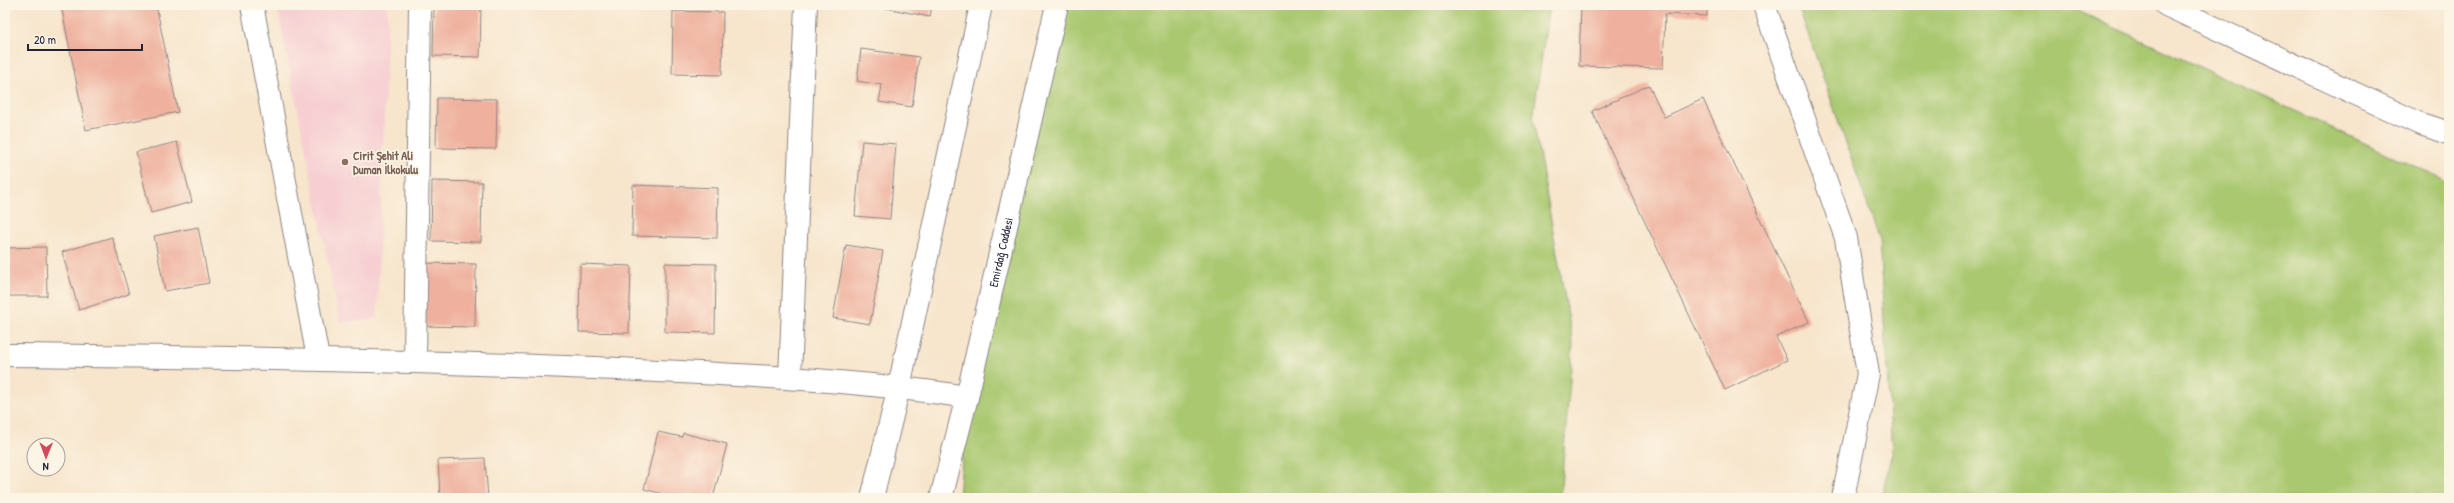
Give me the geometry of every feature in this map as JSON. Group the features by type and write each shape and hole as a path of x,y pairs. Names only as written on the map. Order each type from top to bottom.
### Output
{"street":[{"path":"252,5 318,358"},
{"path":"415,360 420,5"},
{"path":"790,377 806,5"},
{"path":"872,498 899,387 981,5"},
{"name":"Emirdağ Caddesi","path":"941,498 967,397 1057,5"},
{"path":"1764,5 1846,238 1864,344 1868,374 1843,498"},
{"path":"2166,5 2418,123 2449,132"},
{"path":"5,355 415,360 790,377 899,387 967,397"}],"shaded area":[{"name":"Cirit Şehit Ali Duman İlkokulu","path":"277,5 388,5 377,319 340,323"}],"green space":[{"path":"1053,5 1549,5 1533,119 1573,343 1560,498 959,498 967,397"},
{"path":"1798,5 2065,5 2449,182 2449,498 1881,498 1892,453 1879,238"}],"building":[{"path":"61,5 156,5 178,112 86,130"},
{"path":"434,5 481,5 480,57 433,56"},
{"path":"872,5 932,5 930,17"},
{"path":"1581,5 1707,5 1707,16 1665,14 1663,68 1579,66"},
{"path":"673,11 723,12 722,75 672,74"},
{"path":"861,49 919,57 912,107 879,102 882,85 857,81"},
{"path":"1649,85 1664,117 1703,99 1809,322 1776,337 1787,360 1725,390 1592,111"},
{"path":"437,98 497,99 496,149 436,148"},
{"path":"862,141 896,144 890,219 855,216"},
{"path":"177,142 192,202 151,213 136,152"},
{"path":"432,181 482,182 481,242 431,241"},
{"path":"633,185 718,188 717,238 632,236"},
{"path":"198,227 209,283 165,291 154,236"},
{"path":"112,237 129,294 79,310 62,252"},
{"path":"846,245 883,251 870,324 833,318"},
{"path":"46,247 47,296 5,296 5,248"},
{"path":"422,263 476,264 475,327 421,326"},
{"path":"665,263 716,264 715,333 665,332"},
{"path":"580,264 631,266 629,333 579,332"},
{"path":"658,432 682,437 683,433 727,444 713,498 678,498 644,489"},
{"path":"485,458 488,498 440,498 438,460"}],"place":[{"name":"Cirit Şehit Ali Duman İlkokulu","path":"345,162"}]}
